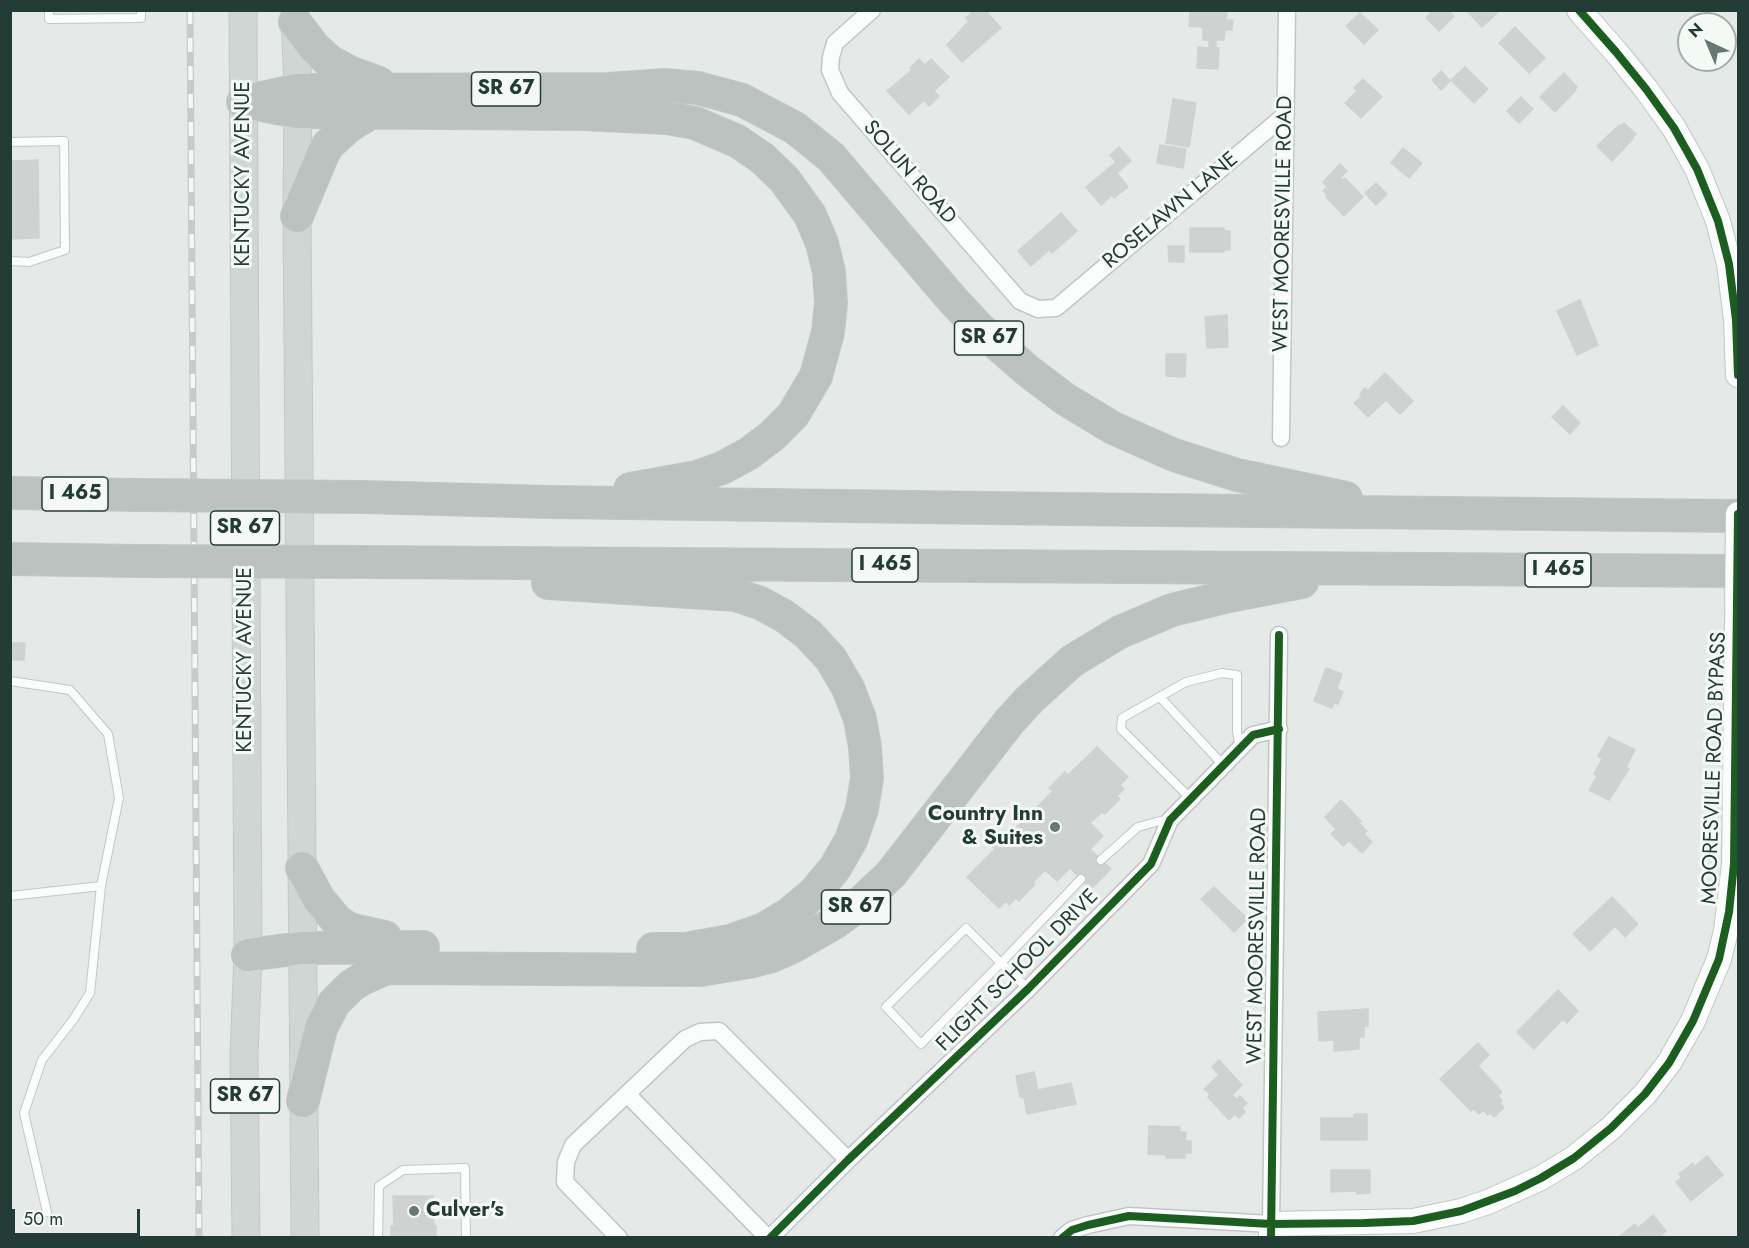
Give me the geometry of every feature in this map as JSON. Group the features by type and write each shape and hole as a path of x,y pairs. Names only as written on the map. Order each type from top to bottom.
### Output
{"highway":[{"path":"295,16 314,47 329,61 349,72 394,88"},
{"name":"SR 67","path":"298,101 394,88 608,89 682,85 742,100 808,136 831,157 980,329 1028,371 1095,417 1160,450 1221,470 1281,485 1420,513"},
{"path":"243,102 298,101 372,112 667,118 695,123 737,141 762,158 794,190 810,215 826,257 831,287 831,310 821,362 809,389 793,415 772,436 748,454 710,473 684,480 550,502"},
{"path":"297,216 328,145 349,126 372,112"},
{"name":"I 465","path":"10,493 1602,516 1738,515"},
{"name":"I 465","path":"10,559 1738,571"},
{"path":"302,957 430,946 685,949 730,941 764,929 789,914 814,892 835,868 846,849 862,809 867,778 865,747 860,719 848,688 831,659 808,634 784,616 760,603 736,595 428,576 394,562"},
{"name":"SR 67","path":"303,1101 321,1028 334,1003 351,986 362,979 387,968 700,969 733,966 772,956 836,922 874,891 905,856 1029,699 1072,662 1096,646 1146,620 1198,602 1377,569"},
{"path":"302,868 324,907 343,926 359,932 430,946"},
{"path":"248,955 302,957 387,968"}],"main road":[{"name":"KENTUCKY AVENUE","path":"243,10 248,955 244,1054 246,1238"},
{"path":"295,16 298,101 303,1101"},
{"name":"SR 67","path":"303,1101 305,1238"}],"street":[{"name":"SOLUN ROAD","path":"872,10 835,43 830,70 840,93 1020,301 1038,309 1056,308"},
{"name":"WEST MOORESVILLE ROAD","path":"1281,438 1287,10"},
{"path":"1579,10 1637,76 1674,128 1697,169 1732,248 1738,375"},
{"name":"ROSELAWN LANE","path":"1056,308 1286,114"},
{"name":"MOORESVILLE ROAD BYPASS","path":"1271,1231 1413,1221 1461,1211 1488,1202 1541,1179 1589,1147 1645,1094 1669,1063 1694,1021 1719,959 1732,892 1736,831 1738,515"},
{"name":"WEST MOORESVILLE ROAD","path":"1271,1231 1279,635"},
{"name":"FLIGHT SCHOOL DRIVE","path":"769,1238 1028,989 1151,864 1170,820 1253,735 1279,729"},
{"path":"619,1238 565,1182 566,1162 573,1145 685,1039 700,1032 719,1031 848,1160"},
{"path":"627,1094 769,1238"},
{"path":"1062,1238 1072,1230 1129,1216 1271,1231"}],"lane":[{"path":"49,10 49,19 98,14 141,18 141,10"},
{"path":"10,142 64,141 65,250 29,262 10,261"},
{"path":"1191,799 1121,729 1122,718 1186,682 1222,674 1237,675 1237,731 1240,748"},
{"path":"10,681 70,690 108,734 119,798 101,886 90,993 73,1020 42,1060 24,1113 46,1212"},
{"path":"1160,696 1223,765"},
{"path":"1101,860 1138,826 1160,820 1170,820"},
{"path":"1028,989 1001,963 966,928 886,1007 921,1044 1001,963 1081,879"},
{"path":"10,896 101,886"},
{"path":"378,1238 379,1186 403,1170 465,1168 466,1238"}],"building":[{"path":"974,10 985,10 1001,28 962,62 947,45 969,21 966,18"},
{"path":"1433,10 1448,10 1454,16 1439,31 1426,18"},
{"path":"1466,10 1499,10 1499,11 1482,27"},
{"path":"1190,11 1227,13 1226,20 1233,20 1232,30 1225,30 1224,40 1216,40 1216,48 1219,48 1218,69 1197,68 1198,47 1209,48 1209,40 1203,40 1203,27 1189,26"},
{"path":"1360,13 1378,30 1364,44 1346,26"},
{"path":"1515,27 1545,58 1529,73 1499,43"},
{"path":"919,59 925,65 931,59 949,77 934,91 939,96 929,106 924,100 909,114 887,91 912,70 910,68"},
{"path":"1465,67 1488,89 1474,103 1451,80"},
{"path":"1441,71 1450,81 1441,90 1432,80"},
{"path":"1564,73 1577,87 1555,112 1540,97"},
{"path":"1363,79 1382,97 1361,118 1345,103 1357,91 1354,88"},
{"path":"1521,97 1533,109 1519,123 1507,111"},
{"path":"1173,99 1196,103 1189,147 1166,143"},
{"path":"1624,123 1636,134 1612,161 1597,146"},
{"path":"1160,145 1186,149 1183,168 1157,163"},
{"path":"1119,147 1131,161 1117,173 1128,187 1114,198 1112,195 1101,205 1086,187 1116,162 1110,155"},
{"path":"1403,148 1422,163 1409,178 1391,163"},
{"path":"38,160 39,238 10,239 10,161"},
{"path":"1340,164 1347,171 1340,178 1343,180 1345,178 1363,197 1344,216 1323,191 1327,187 1323,182"},
{"path":"1376,183 1387,194 1376,205 1365,193"},
{"path":"1061,213 1077,231 1052,253 1049,250 1031,266 1018,251"},
{"path":"1190,228 1224,228 1224,231 1230,231 1230,250 1190,252"},
{"path":"1168,246 1184,246 1184,262 1169,262"},
{"path":"1580,300 1598,345 1577,355 1557,311"},
{"path":"1227,315 1228,347 1207,348 1205,317"},
{"path":"1166,354 1186,354 1185,377 1166,376"},
{"path":"1385,373 1413,401 1400,414 1386,400 1368,417 1354,403 1362,396 1360,394 1365,388 1367,391"},
{"path":"1563,406 1580,423 1570,434 1552,417"},
{"path":"10,643 25,643 24,660 10,660"},
{"path":"1326,668 1342,674 1337,689 1343,692 1338,704 1334,703 1332,708 1314,701"},
{"path":"1609,737 1635,750 1626,767 1629,769 1609,800 1589,790 1597,776 1594,774 1602,759 1598,756"},
{"name":"Country Inn & Suites","path":"1097,747 1128,777 1120,785 1124,789 1117,796 1120,799 1105,814 1102,812 1090,823 1103,836 1090,849 1111,869 1091,889 1070,868 1057,881 1045,870 1019,901 1016,898 1009,905 1006,901 999,908 967,877 995,849 992,846 1008,830 1011,833 1053,791 1049,788 1065,772 1068,775"},
{"path":"1341,800 1361,821 1359,823 1367,831 1364,834 1372,842 1362,853 1349,841 1343,846 1331,834 1336,829 1325,817"},
{"path":"1214,887 1245,916 1246,920 1234,932 1201,899"},
{"path":"1612,897 1638,924 1625,937 1615,926 1590,951 1573,934"},
{"path":"1558,990 1578,1011 1567,1023 1563,1019 1534,1049 1517,1032"},
{"path":"1368,1009 1368,1026 1364,1026 1364,1037 1359,1037 1359,1049 1334,1051 1334,1040 1319,1041 1318,1012"},
{"path":"1478,1043 1489,1055 1478,1066 1502,1092 1498,1096 1504,1108 1494,1117 1483,1110 1479,1114 1474,1109 1471,1111 1440,1079"},
{"path":"1219,1060 1242,1085 1232,1095 1237,1099 1240,1096 1247,1103 1242,1108 1245,1112 1239,1118 1235,1114 1229,1120 1208,1097 1210,1094 1204,1089 1219,1075 1212,1067"},
{"path":"1034,1072 1038,1090 1071,1083 1076,1104 1027,1114 1024,1097 1020,1097 1016,1076"},
{"path":"1354,1114 1367,1114 1367,1140 1321,1140 1321,1118 1354,1118"},
{"path":"1149,1126 1180,1127 1180,1132 1186,1132 1185,1141 1191,1141 1191,1153 1185,1153 1185,1158 1166,1158 1166,1155 1148,1154"},
{"path":"1707,1156 1723,1175 1691,1201 1676,1182 1682,1177 1679,1174 1693,1163 1695,1166"},
{"path":"1331,1170 1370,1170 1370,1193 1331,1192"},
{"name":"Culver's","path":"393,1196 433,1196 436,1238 391,1238 391,1226 394,1226"},
{"path":"1653,1215 1666,1231 1658,1238 1620,1236 1635,1224 1638,1228"}],"railway":[{"path":"190,10 199,1238"}],"cycle path":[{"path":"1579,10 1646,89 1674,128 1697,169 1718,221 1729,264 1736,320 1738,375"},
{"path":"1062,1238 1072,1230 1129,1216 1271,1224 1364,1223 1413,1221 1461,1211 1515,1191 1574,1158 1611,1128 1645,1094 1669,1063 1693,1021 1719,959 1729,912 1734,864 1738,514"},
{"path":"1271,1238 1279,635"},
{"path":"770,1238 848,1160 1028,989 1151,864 1170,820 1253,735 1279,729"}],"place":[{"name":"Country Inn & Suites","path":"1055,827"},
{"name":"Culver's","path":"414,1211"}]}
